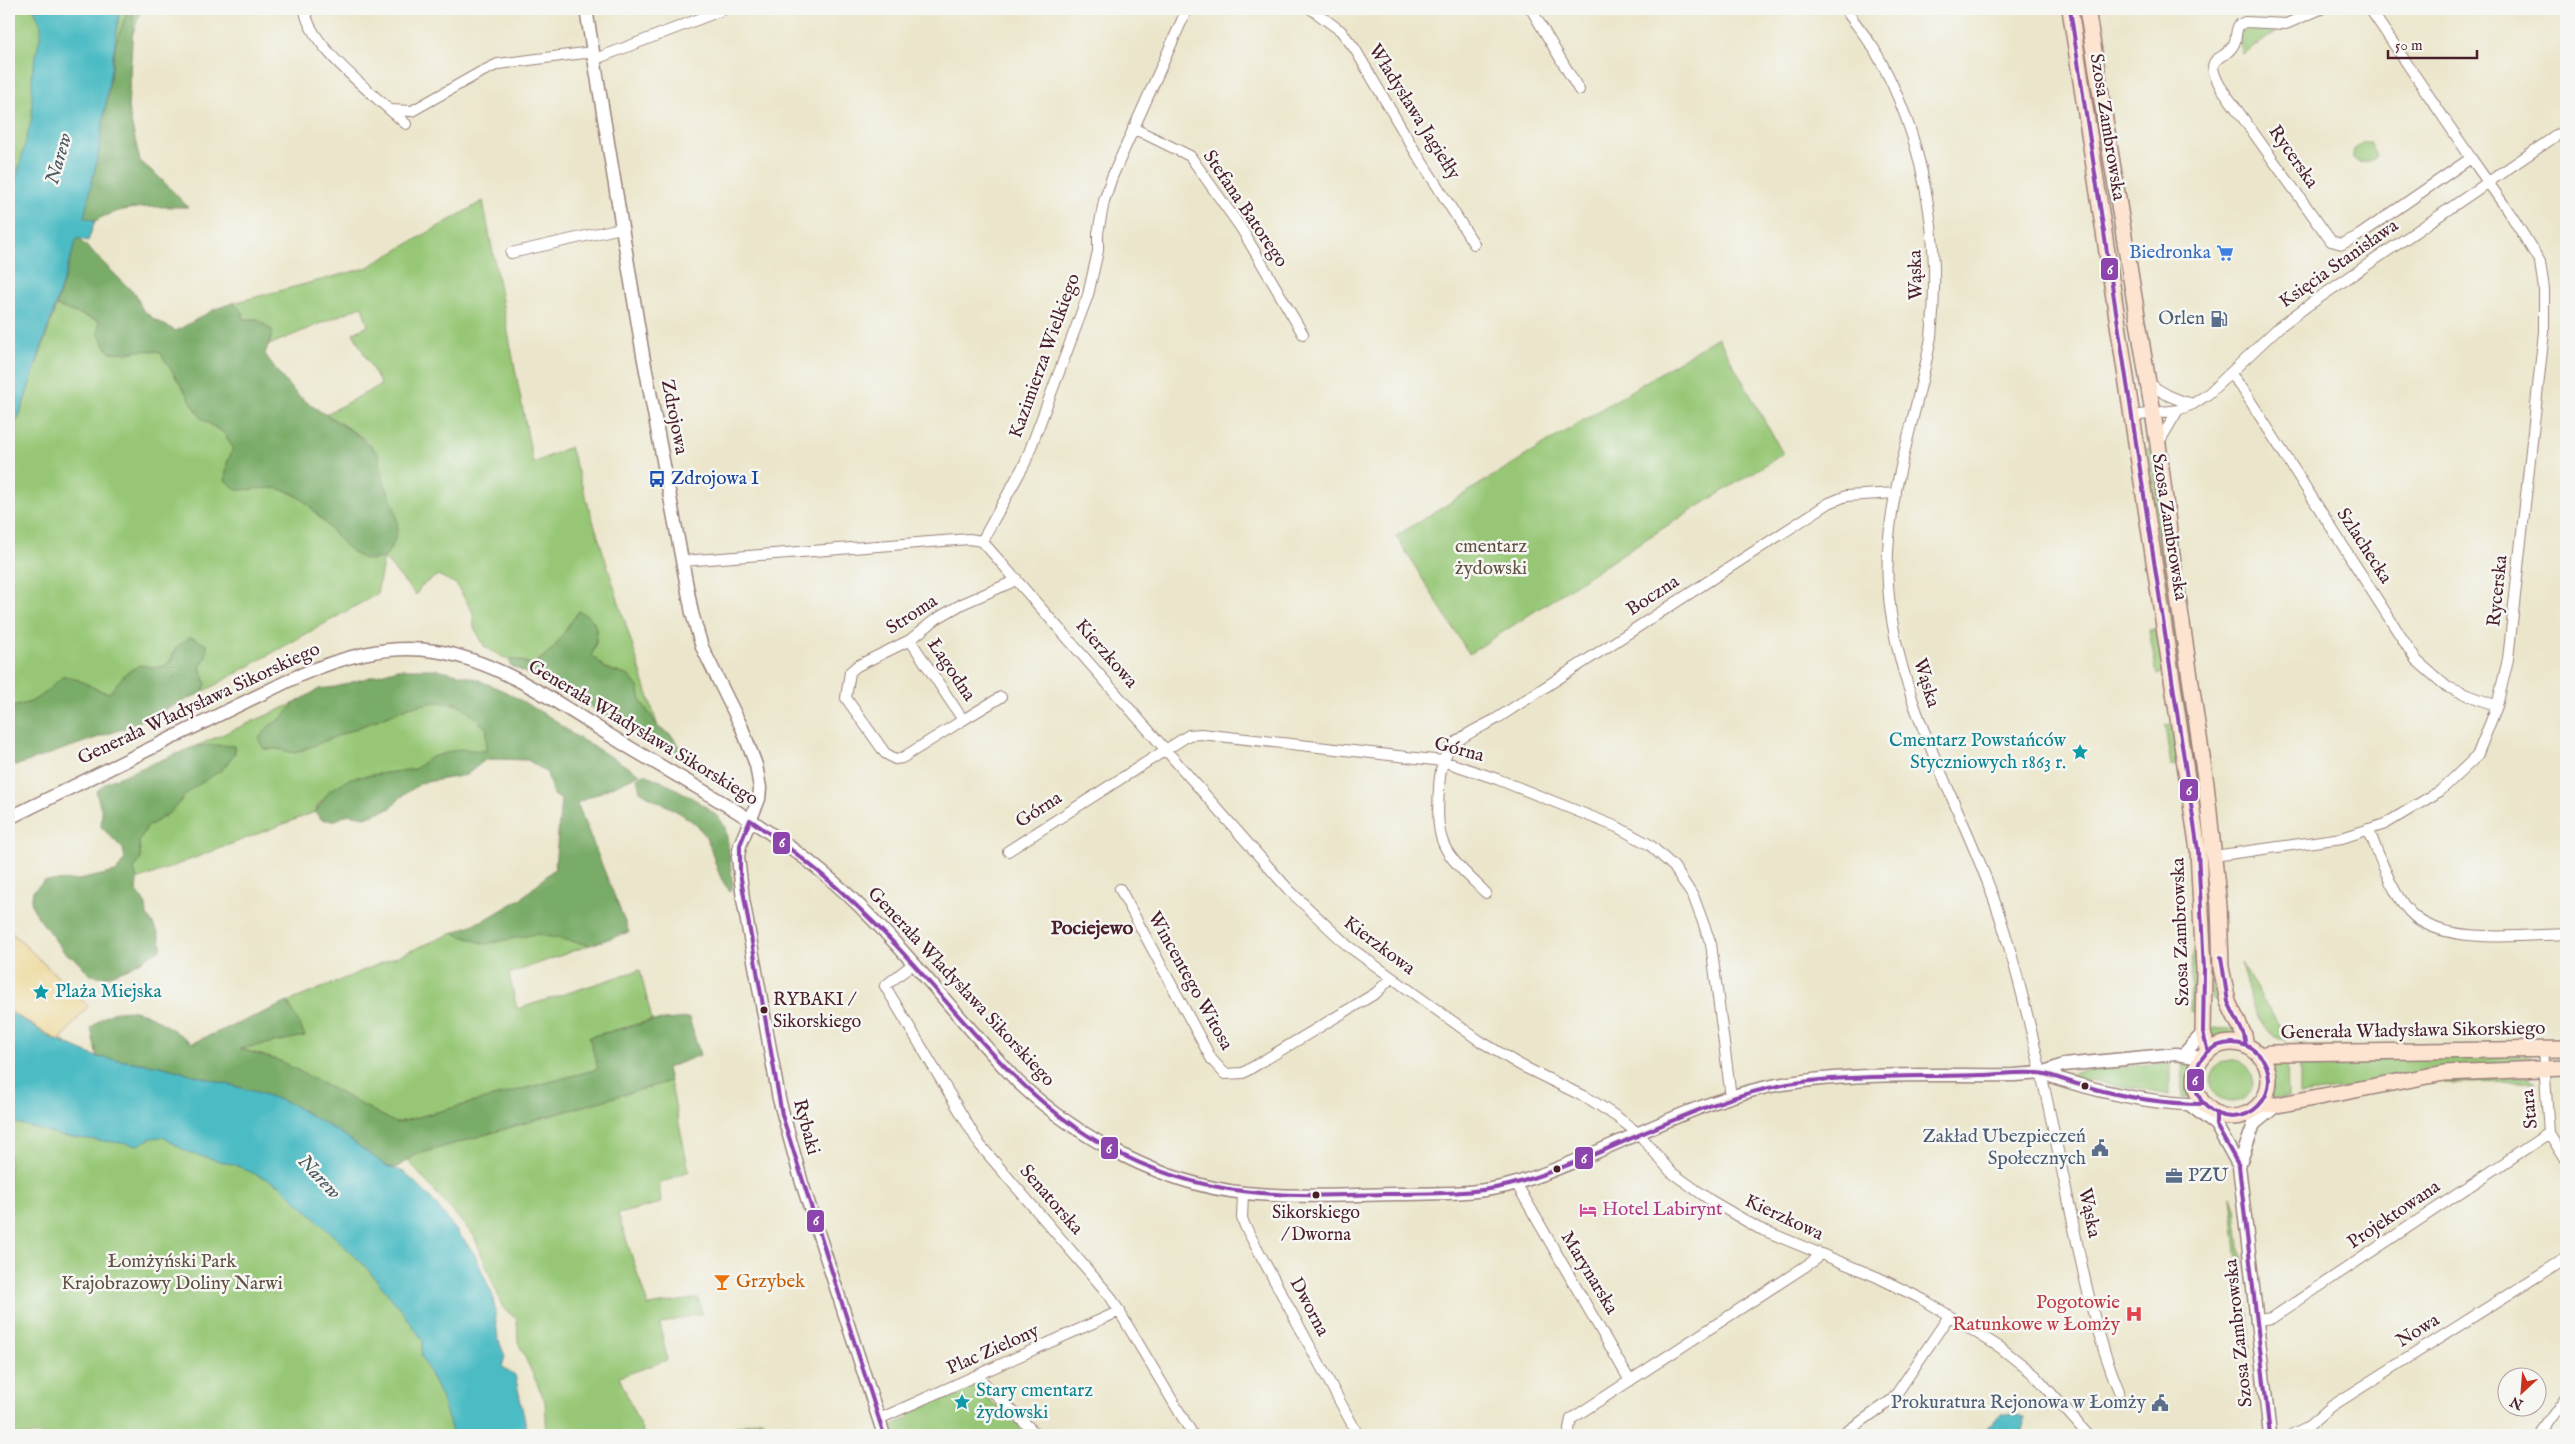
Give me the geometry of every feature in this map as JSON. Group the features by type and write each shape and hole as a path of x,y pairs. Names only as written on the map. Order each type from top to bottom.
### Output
{"main road":[{"name":"Szosa Zambrowska","path":"2070,9 2198,850 2202,906 2203,1033 2205,1055"},
{"name":"Szosa Zambrowska","path":"2087,9 2158,444 2214,856 2222,968 2228,1002 2245,1041"},
{"path":"2110,274 2114,268 2120,266 2130,270"},
{"path":"2204,1004 2217,1007 2228,1002"},
{"path":"2256,1113 2268,1089 2269,1080 2265,1054 2245,1041 2214,1048 2205,1055 2198,1066 2195,1082 2196,1090 2207,1112 2235,1117 2256,1113 2277,1105 2444,1073 2566,1068"},
{"name":"Generała Władysława Sikorskiego","path":"2265,1054 2566,1049"}],"street":[{"path":"305,9 308,22 328,50 406,124"},
{"name":"Zdrojowa","path":"586,9 592,56 644,364 697,634 756,765 760,793 750,820"},
{"path":"390,110 412,111 479,72 498,64 592,56 725,9"},
{"name":"Kazimierza Wielkiego","path":"982,541 1024,463 1088,295 1098,250 1098,232 1104,201 1133,128 1187,9"},
{"name":"Władysława Jagiełły","path":"1311,9 1341,31 1355,49 1413,148 1448,199 1474,244"},
{"path":"1530,9 1579,90"},
{"name":"Wąska","path":"1845,9 1873,48 1905,115 1926,196 1934,250 1935,293 1931,337 1896,493 1887,569 1893,626 1903,670 1926,739 1988,884 2004,930 2042,1073 2091,1304 2119,1391"},
{"name":"Rycerska","path":"2321,9 2286,24 2246,22 2239,25 2233,46 2215,61 2213,68 2220,86 2331,241 2342,244 2349,242 2471,158"},
{"name":"Rycerska","path":"2214,856 2342,838 2385,824 2440,791 2477,756 2497,706 2508,659 2544,332 2544,289 2540,262 2370,9"},
{"name":"Stefana Batorego","path":"1133,128 1190,156 1240,228 1303,334"},
{"name":"Księcia Stanisława","path":"2132,416 2153,415 2178,410 2193,404 2230,373 2272,333 2310,304 2566,129"},
{"path":"511,253 622,228"},
{"name":"Szlachecka","path":"2230,373 2242,388 2416,660 2447,687 2497,706"},
{"path":"2148,382 2161,393 2177,401 2193,404"},
{"path":"2158,444 2178,410"},
{"name":"Boczna","path":"1443,761 1450,749 1459,740 1496,719 1828,502 1846,496 1896,493"},
{"path":"683,561 968,539 982,541"},
{"name":"Kierzkowa","path":"982,541 1317,919 1348,946 1480,1041 1520,1065 1591,1100 1639,1134 1671,1172 1703,1196 1758,1228 1877,1277 1949,1316 2025,1366 2088,1435"},
{"name":"Stroma","path":"846,698 849,678 853,669 910,640 949,611 1010,583 1016,578"},
{"name":"Łagodna","path":"910,640 963,720"},
{"name":"Generała Władysława Sikorskiego","path":"9,818 310,671 362,653 406,649 448,654 504,674 750,820 796,851 838,886 913,964 1007,1070 1040,1102 1059,1117 1106,1146 1159,1171 1196,1184 1243,1193 1347,1196 1484,1191 1516,1183 1732,1097 1768,1087 1811,1080 2042,1073 2063,1065 2183,1055 2205,1055"},
{"name":"Łagodna","path":"846,698 885,753 895,759 902,758 1001,697"},
{"name":"Górna","path":"1008,851 1184,738 1201,734 1443,761 1497,779 1617,827 1650,846 1674,867 1694,898 1711,944 1732,1097"},
{"path":"1443,761 1437,813 1439,835 1452,859 1486,893"},
{"name":"Rybaki","path":"750,820 740,845 740,873 778,1099 802,1183 884,1435"},
{"path":"2368,829 2395,890 2415,917 2437,928 2473,937 2566,934"},
{"name":"Wincentego Witosa","path":"1120,889 1212,1060 1225,1074 1242,1073 1376,993 1391,978"},
{"name":"Senatorska","path":"913,964 885,986 980,1145 1097,1278 1120,1311 1193,1435"},
{"path":"2183,1055 2203,1033"},
{"name":"Stara","path":"2543,1049 2549,1133 2566,1160"},
{"name":"Generała Władysława Sikorskiego","path":"2042,1073 2074,1085 2207,1112"},
{"name":"Szosa Zambrowska","path":"2207,1112 2239,1166 2270,1435"},
{"name":"Szosa Zambrowska","path":"2239,1166 2256,1113"},
{"name":"Projektowana","path":"2257,1320 2272,1318 2549,1133"},
{"name":"Marynarska","path":"1516,1183 1630,1382"},
{"name":"Dworna","path":"1243,1193 1242,1218 1245,1226 1358,1435"},
{"path":"1570,1435 1571,1419 1814,1260 1818,1253"},
{"name":"Nowa","path":"2291,1435 2309,1426 2332,1406 2566,1258"},
{"name":"Plac Zielony","path":"879,1419 1120,1311"},
{"path":"1842,1435 1893,1399 1949,1316"},
{"path":"977,1376 1037,1435"},
{"path":"2540,1435 2566,1398"}],"green space":[{"path":"9,9 141,9 43,308 9,375"},
{"path":"128,9 134,9 128,108 140,161 159,177 188,207 128,209 95,221 84,217 98,155 116,42"},
{"path":"2077,9 2080,9 2104,166 2101,169"},
{"path":"2245,27 2275,28 2279,30 2243,54 2240,40 2241,33"},
{"path":"2364,142 2370,142 2377,155 2372,160 2359,162 2353,158 2353,152 2357,146"},
{"path":"483,201 533,463 570,447 658,727 641,701 638,687 629,676 605,668 592,655 597,640 570,622 558,644 533,665 520,660 508,660 485,647 474,627 473,613 456,584 438,575 421,586 416,595 384,558 377,594 203,692 206,684 200,667 206,657 176,647 167,664 159,667 140,665 126,673 109,693 75,679 62,677 45,693 31,702 9,708 9,437 20,414 56,306 99,321 125,354 145,349 160,352 202,419 224,433 234,448 227,463 303,499 342,542 354,552 387,492 379,470 379,455 366,440 326,414 381,385 353,333 368,326 362,306 269,345 273,331 257,319 243,319 243,312 233,303 366,268"},
{"path":"77,237 136,295 142,309 155,320 176,331 215,309 233,303 243,312 243,319 257,319 273,331 265,354 288,385 305,401 353,432 379,455 384,483 397,518 397,530 393,543 384,558 369,560 359,556 338,538 317,513 293,494 275,488 237,490 225,480 227,463 233,448 224,433 202,419 160,352 109,352 98,334 99,321 56,306"},
{"name":"cmentarz żydowski","path":"1718,337 1783,454 1641,542 1469,654 1396,536"},
{"path":"2143,449 2150,449 2202,798 2220,995 2216,1001 2211,999 2207,881 2201,826"},
{"path":"579,611 591,619 596,629 596,641 592,655 605,668 629,676 638,687 641,701 658,727 672,736 681,748 677,757 663,750 649,737 510,665 510,658 533,665 541,659 554,647"},
{"path":"2157,629 2165,672 2157,675 2149,630"},
{"path":"191,637 207,645 206,657 200,667 206,684 203,692 125,728 18,765 9,766 9,708 31,702 45,693 62,677 80,681 109,693 126,673 140,665 156,668 165,666 170,662 176,647"},
{"path":"398,669 437,669 474,678 506,692 553,719 572,734 640,774 577,803 629,932 590,945 536,934 485,944 453,933 488,918 522,898 555,868 561,799 553,795 547,773 528,760 485,760 466,775 421,783 401,797 391,808 365,817 349,814 336,820 322,820 315,812 330,790 351,778 415,769 429,758 459,749 486,751 487,729 459,704 435,702 409,707 295,753 278,749 264,749 258,739 269,726 281,719 295,703 319,689 335,687"},
{"path":"435,702 453,704 470,711 487,729 486,752 459,750 429,758 415,769 351,778 319,803 315,812 137,880 134,869 141,859 139,842 146,828 171,812 190,790 235,753 234,746 196,746 295,703 281,719 269,726 264,749 278,749 295,753 409,707"},
{"path":"2172,724 2178,765 2171,767 2165,725"},
{"path":"196,746 234,746 235,753 223,769 190,790 171,812 146,828 139,842 141,859 134,869 137,880 136,890 146,905 147,915 158,932 162,948 131,967 106,977 90,975 78,961 64,952 38,917 31,904 33,891 44,881 78,880 116,872 125,859 123,849 101,827 102,812 96,792 107,782"},
{"path":"644,774 675,788 700,803 719,818 724,825 728,845 733,886 730,891 719,874 703,832 678,812 640,791 637,778"},
{"path":"453,933 485,944 536,934 590,945 509,974 517,1009 640,970 652,1020 590,1037 598,1069 396,1123 280,1061 239,1048 305,1036 288,1002"},
{"path":"2198,937 2197,1015 2190,1012 2192,957"},
{"path":"2240,962 2279,1025 2285,1026 2286,1040 2275,1036 2259,1020"},
{"path":"288,1002 305,1036 240,1049 280,1061 396,1123 598,1069 589,1037 652,1021 689,1018 700,1055 667,1068 670,1081 415,1155 396,1168 386,1166 344,1135 291,1104 260,1093 160,1066 97,1057 91,1028 104,1017 117,1011 129,1010 154,1018 192,1043"},
{"name":"Łomżyński Park Krajobrazowy Doliny Narwi","path":"9,1008 107,1068 316,1155 505,1435 9,1435"},
{"path":"2210,1028 2234,1029 2242,1041 2225,1041 2209,1048"},
{"path":"2531,1057 2531,1063 2300,1094 2300,1060"},
{"path":"2266,1059 2287,1060 2288,1097 2267,1101 2273,1080"},
{"path":"2197,1060 2192,1080 2197,1099 2183,1098 2182,1061"},
{"path":"2236,1060 2244,1063 2250,1069 2253,1081 2250,1093 2244,1099 2228,1102 2220,1099 2214,1093 2211,1077 2214,1069 2220,1063"},
{"path":"2170,1062 2170,1095 2056,1074"},
{"path":"2527,1077 2536,1082 2443,1083 2443,1081"},
{"path":"670,1081 689,1171 659,1184 661,1203 618,1214 648,1306 698,1298 702,1313 660,1324 667,1360 619,1377 644,1435 547,1435 545,1401 518,1342 517,1319 503,1308 474,1236 408,1161 415,1155"},
{"path":"2231,1196 2236,1212 2252,1348 2248,1355"},
{"name":"Stary cmentarz żydowski","path":"971,1385 978,1389 1028,1435 894,1435 893,1426 908,1418 907,1414"},
{"path":"762,1419 767,1435 705,1435"}],"sand":[{"name":"Plaża Miejska","path":"9,930 88,1006 59,1041 9,1011"}],"water":[{"name":"Narew","path":"34,9 120,9 98,155 84,217 95,221 88,241 77,238 20,414 9,437 9,207 32,117 32,73 41,33 41,25"},
{"name":"Narew","path":"9,1011 51,1038 97,1057 160,1066 260,1093 291,1104 344,1135 386,1166 404,1172 430,1197 474,1253 493,1296 498,1339 505,1356 502,1367 515,1375 528,1435 453,1435 441,1397 421,1355 423,1341 403,1312 363,1264 280,1185 235,1165 189,1153 163,1137 151,1138 138,1145 62,1136 9,1121"},
{"path":"2002,1414 2018,1414 2024,1418 2023,1435 1984,1435 1989,1425"}],"transit line":[{"name":"6","path":"2070,9 2198,850 2204,970 2203,1033 2208,1052"},
{"name":"6","path":"884,1435 782,1115 740,873 740,845 750,820 816,869 857,906 914,965 1003,1065 1052,1109 1078,1129 1107,1147 1143,1164 1178,1177 1212,1186 1246,1192 1316,1195 1440,1193 1488,1189 1520,1182 1557,1169 1663,1124 1735,1097 1772,1087 1831,1079 2038,1073 2128,1097 2173,1103 2204,1104"},
{"name":"6","path":"2221,957 2228,1002 2244,1035 2246,1046"},
{"name":"6","path":"2232,1043 2246,1046 2258,1054 2266,1066 2269,1080 2266,1094 2258,1106 2246,1114 2232,1117 2218,1114 2206,1106 2198,1094 2195,1080 2198,1066 2206,1054 2218,1046 2232,1043"},
{"name":"6","path":"2216,1113 2216,1125 2239,1166 2270,1435"}],"place":[{"name":"Biedronka","path":"2225,253"},
{"name":"Orlen","path":"2219,319"},
{"name":"Zdrojowa I","path":"657,479"},
{"name":"Cmentarz Powstańców Styczniowych 1863 r.","path":"2080,752"},
{"name":"Plaża Miejska","path":"41,992"},
{"name":"RYBAKI / Sikorskiego","path":"764,1010"},
{"name":"Zakład Ubezpieczeń Społecznych","path":"2100,1148"},
{"name":"PZU","path":"2174,1176"},
{"name":"Sikorskiego / Dworna","path":"1316,1195"},
{"name":"Hotel Labirynt","path":"1588,1210"},
{"name":"Grzybek","path":"722,1282"},
{"name":"Pogotowie Ratunkowe w Łomży","path":"2134,1314"},
{"name":"Stary cmentarz żydowski","path":"962,1402"},
{"name":"Prokuratura Rejonowa w Łomży","path":"2160,1403"}],"district":[{"name":"Pociejewo","path":"1092,928"}]}
